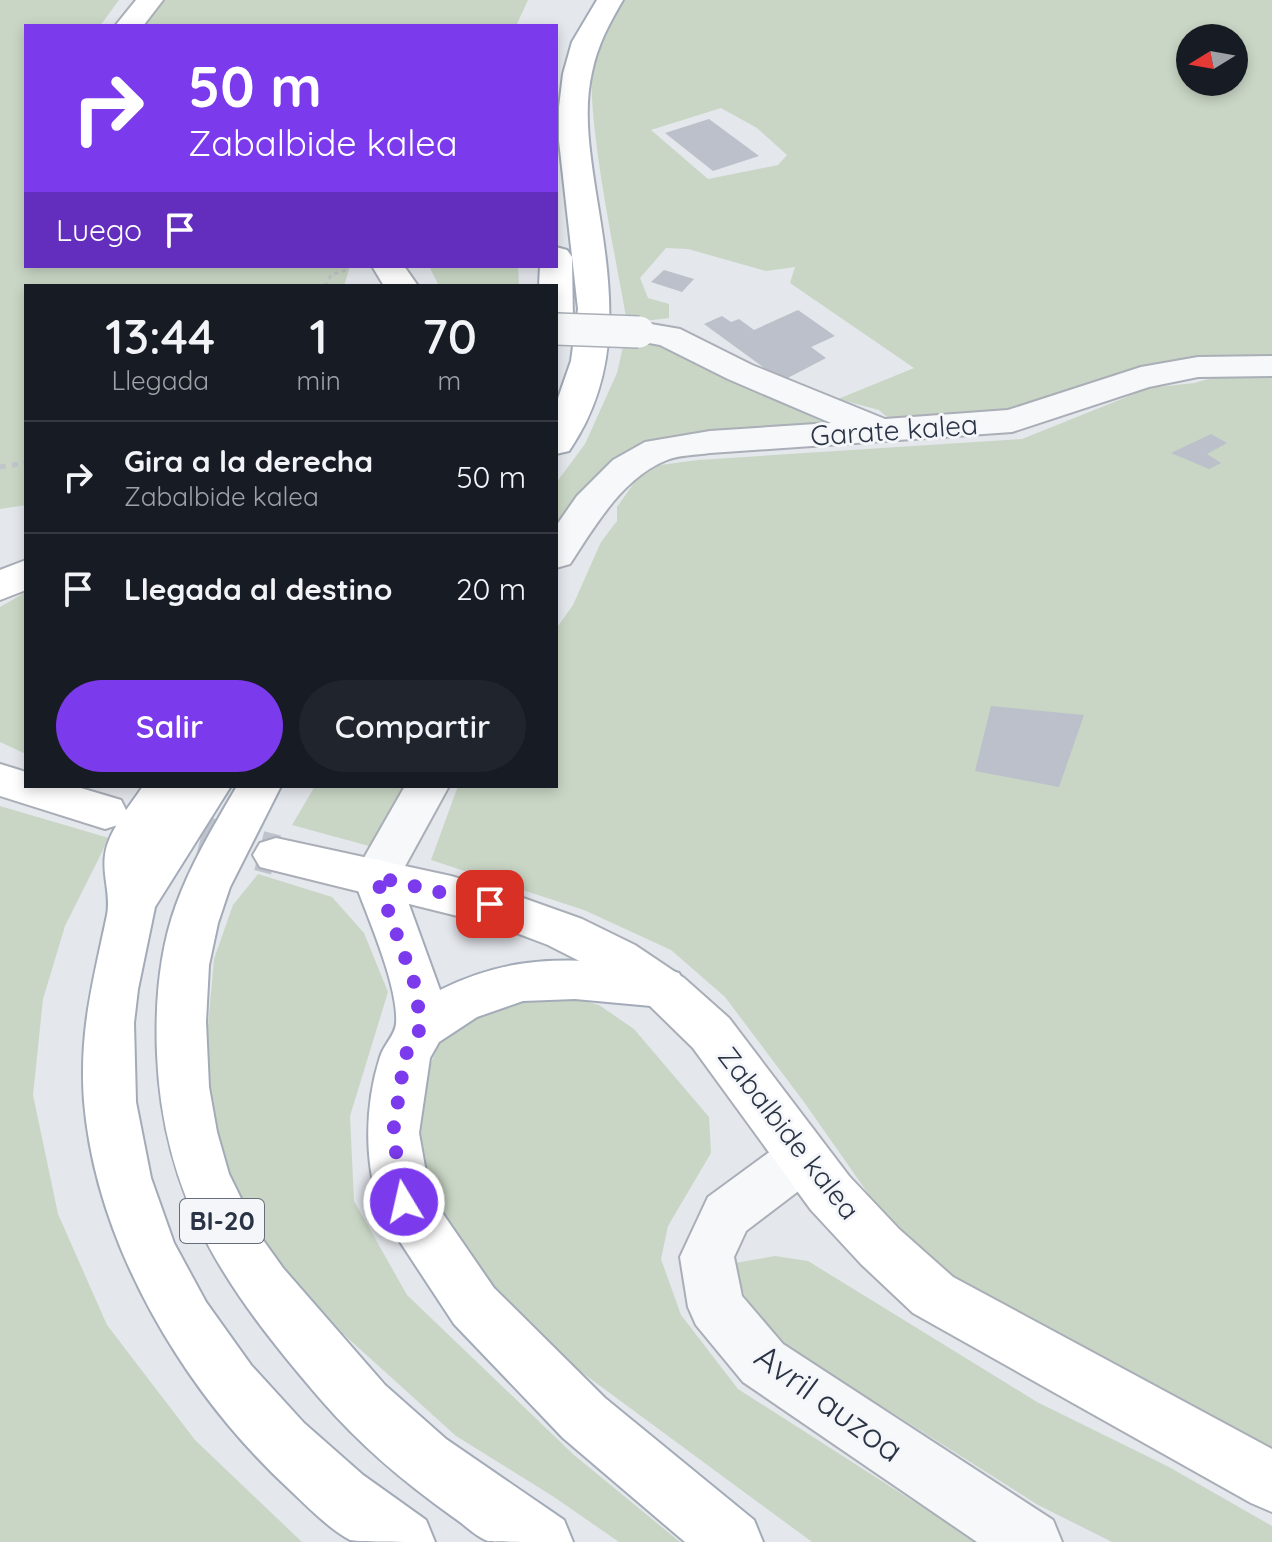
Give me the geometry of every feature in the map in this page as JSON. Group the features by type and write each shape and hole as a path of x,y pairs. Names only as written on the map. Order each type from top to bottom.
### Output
{"main road":[{"path":"131,24 150,0"},
{"path":"558,439 579,392 591,349 595,309 575,141 576,80 587,40 610,0"},
{"path":"0,587 24,574"},
{"path":"0,780 24,787"},
{"path":"26,788 105,812"},
{"name":"BI-20","path":"258,788 211,879 194,921 181,979 182,1086 200,1170 229,1237 274,1304 342,1381 406,1445 542,1542"},
{"name":"BI-20","path":"193,789 132,905 109,1022 116,1153 134,1216 162,1280 203,1349 261,1418 313,1472 379,1526 404,1542"},
{"name":"Zabalbide kalea","path":"276,855 490,904 543,922 604,951 662,987 710,1033 750,1083 802,1158 890,1258 933,1295 1272,1482"},
{"path":"376,877 415,985 421,1027"},
{"path":"662,987 575,979 523,981 473,997 421,1027 405,1056 393,1133 404,1202 474,1306 584,1418 732,1542"}],"street":[{"path":"558,326 668,336 740,372 883,431"},
{"name":"Garate kalea","path":"558,552 590,504 626,468 658,450 710,442 1012,421 1141,378 1198,367 1272,366"},
{"path":"376,877 426,788"},
{"name":"Avril auzoa","path":"802,1158 727,1214 707,1257 716,1307 763,1363 1031,1542"}],"path":[{"path":"326,284 331,275 351,268"},
{"path":"0,467 24,463"}],"green space":[{"path":"0,0 119,0 101,24 24,24 24,268 349,268 345,284 24,284 24,505 0,509"},
{"path":"165,0 528,0 517,24 144,24"},
{"path":"621,0 1272,0 1272,357 1188,358 1127,371 1020,411 893,422 879,410 838,399 914,368 790,283 795,267 766,271 688,249 666,248 640,278 648,298 669,304 669,318 627,323 601,179 592,98 592,66 596,43","holes":["721,108 757,128 787,155 778,165 708,179 651,130"]},
{"path":"430,268 518,268 519,284 438,284"},
{"path":"624,342 661,343 711,369 850,427 654,441 616,458 594,479 558,526 558,480 585,444 617,373"},
{"path":"1272,373 1272,1454 946,1279 881,1212 725,997 671,950 584,910 431,860 457,788 558,788 558,626 573,605 601,542 617,521 617,507 636,480 660,465 1022,439 1149,388 1194,383 1223,375"},
{"path":"24,593 24,753 0,742 0,607"},
{"path":"314,788 404,788 369,846 292,825"},
{"path":"0,806 109,838 65,926 43,999 33,1095 58,1214 107,1325 195,1440 302,1542 0,1542"},
{"path":"258,874 332,897 364,933 388,992 350,1116 354,1201 407,1295 574,1455 680,1542 619,1542 456,1436 299,1294 249,1227 214,1128 207,1037 214,959 233,905"},
{"path":"559,994 599,1005 634,1029 709,1117 711,1153 668,1226 661,1259 681,1315 738,1389 977,1542 812,1542 527,1332 476,1273 422,1180 412,1137 423,1083 440,1040 480,1008"},
{"path":"775,1256 808,1261 1037,1402 1169,1467 1272,1526 1272,1542 1112,1542 1038,1505 790,1348 769,1330 747,1301 735,1263"}],"building":[{"path":"709,119 759,156 713,171 665,133"},
{"path":"664,270 694,279 682,292 651,282"},
{"path":"798,310 835,336 811,347 826,358 782,381 704,324 722,316 731,322 739,319 754,330"},
{"path":"1211,434 1227,443 1207,454 1221,463 1209,469 1171,453"},
{"path":"991,706 1084,715 1059,787 975,771"}],"tunnel":[{"path":"143,821 276,855"}],"route":[{"path":"404,1202 393,1133 405,1056 421,1027 415,985 376,877 490,904"}]}
